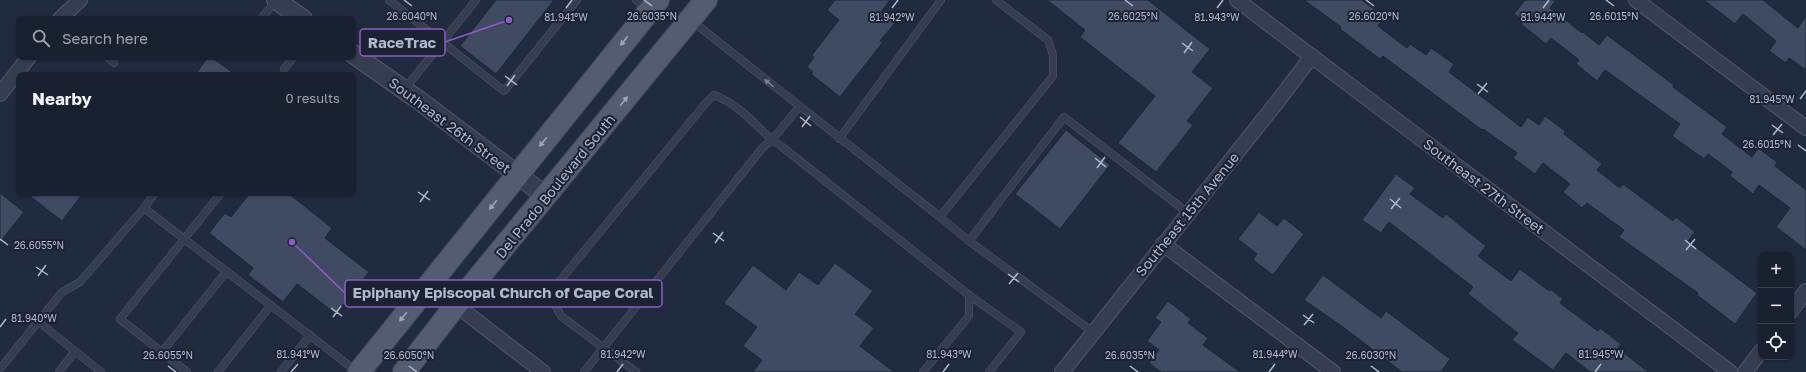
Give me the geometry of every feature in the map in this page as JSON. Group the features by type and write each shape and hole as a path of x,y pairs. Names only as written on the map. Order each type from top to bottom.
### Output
{"main road":[{"name":"Del Prado Boulevard South","path":"404,372 456,305 706,0"},
{"path":"359,372 517,174 648,4"}],"street":[{"path":"63,16 80,0"},
{"name":"Southeast 27th Street","path":"1237,0 1730,372"},
{"path":"1636,0 1806,128"},
{"path":"283,2 299,16"},
{"name":"Southeast 26th Street","path":"356,56 546,196"},
{"name":"Southeast 15th Avenue","path":"1062,372 1312,56"},
{"path":"17,72 27,60"},
{"path":"0,94 16,74"},
{"path":"1163,244 1333,372"},
{"path":"1794,307 1806,291"},
{"path":"456,305 539,371"},
{"path":"1745,372 1758,355"}],"lane":[{"path":"389,0 504,91 577,0"},
{"path":"404,90 476,0"},
{"path":"839,139 942,0"},
{"path":"940,217 1053,76 1053,55 1048,40 996,0"},
{"path":"265,16 283,2"},
{"path":"690,20 969,241 1093,332"},
{"path":"110,60 114,63"},
{"path":"284,69 292,60"},
{"path":"636,372 561,316 554,303 558,283 705,104 714,96 727,100 748,117 772,140 969,294 1021,332 989,372"},
{"path":"584,372 763,146 772,140 799,107"},
{"path":"969,241 1064,117 1188,213"},
{"path":"0,369 62,292 80,282 153,196"},
{"path":"187,372 120,319 219,196"},
{"path":"144,208 359,372"},
{"path":"162,352 227,271"},
{"path":"923,372 969,316 969,294"},
{"path":"218,372 271,305"},
{"path":"38,322 101,372"},
{"path":"281,372 310,335"},
{"path":"58,372 75,352"}],"building":[{"path":"496,0 554,0 496,74 460,46"},
{"path":"835,0 890,0 881,12 895,23 880,41 883,42 840,97 811,74 813,72 807,67 814,57 812,55 839,20 827,10"},
{"path":"1047,0 1148,0 1210,49 1192,72 1213,88 1187,121 1193,125 1156,172 1118,143 1155,96 1080,37 1085,30"},
{"path":"1304,0 1362,0 1384,17 1378,26 1407,48 1410,44 1426,55 1431,48 1454,64 1449,72 1521,127 1528,117 1539,125 1545,116 1565,131 1564,134 1602,164 1597,170 1620,188 1623,184 1673,221 1676,217 1695,232 1688,241 1757,293 1735,324 1697,295 1698,293 1619,237 1624,230 1587,203 1582,208 1563,192 1570,184 1543,163 1535,174 1513,158 1517,153 1483,129 1482,130 1383,56 1380,59 1340,29 1341,27"},
{"path":"1525,0 1556,0 1550,8 1582,33 1583,32 1599,45 1607,35 1727,127 1722,134 1752,157 1758,148 1777,162 1775,166 1806,190 1806,250 1776,227 1790,208 1759,185 1753,194 1730,176 1732,172 1708,154 1704,159 1672,136 1680,124 1605,70 1597,81 1576,64 1579,60 1551,38 1546,44 1521,24 1524,21 1514,14"},
{"path":"1704,0 1763,0 1798,28 1806,16 1806,70 1789,58 1786,63 1769,51 1776,41 1743,14 1735,24"},
{"path":"206,60 215,60 232,72 197,72"},
{"path":"1066,130 1110,165 1060,229 1015,194"},
{"path":"1396,174 1415,188 1410,194 1443,218 1446,214 1486,246 1478,256 1511,281 1520,269 1549,291 1550,289 1563,299 1560,303 1598,331 1600,328 1621,344 1618,348 1648,372 1590,372 1566,353 1553,370 1512,340 1518,333 1468,294 1473,287 1389,222 1381,233 1362,220"},
{"path":"0,193 24,212 0,242"},
{"path":"30,196 81,196 62,221"},
{"path":"248,196 292,196 332,228 325,238 369,272 336,314 297,284 283,302 248,275 253,268 209,233 225,213 231,217"},
{"path":"1259,212 1277,226 1284,218 1304,234 1273,275 1253,260 1257,254 1238,239"},
{"path":"835,263 873,291 855,314 874,328 860,346 894,372 753,372 762,360 743,346 757,327 724,303 753,265 786,290 799,272 818,285"},
{"path":"1323,275 1381,318 1386,311 1450,359 1441,372 1402,372 1343,327 1304,300"},
{"path":"1168,301 1191,319 1188,323 1208,338 1203,345 1240,372 1161,372 1149,363 1159,350 1147,341 1161,322 1155,318"}],"place":[{"name":"RaceTrac","path":"509,20"},
{"name":"Epiphany Episcopal Church of Cape Coral","path":"292,242"}]}
